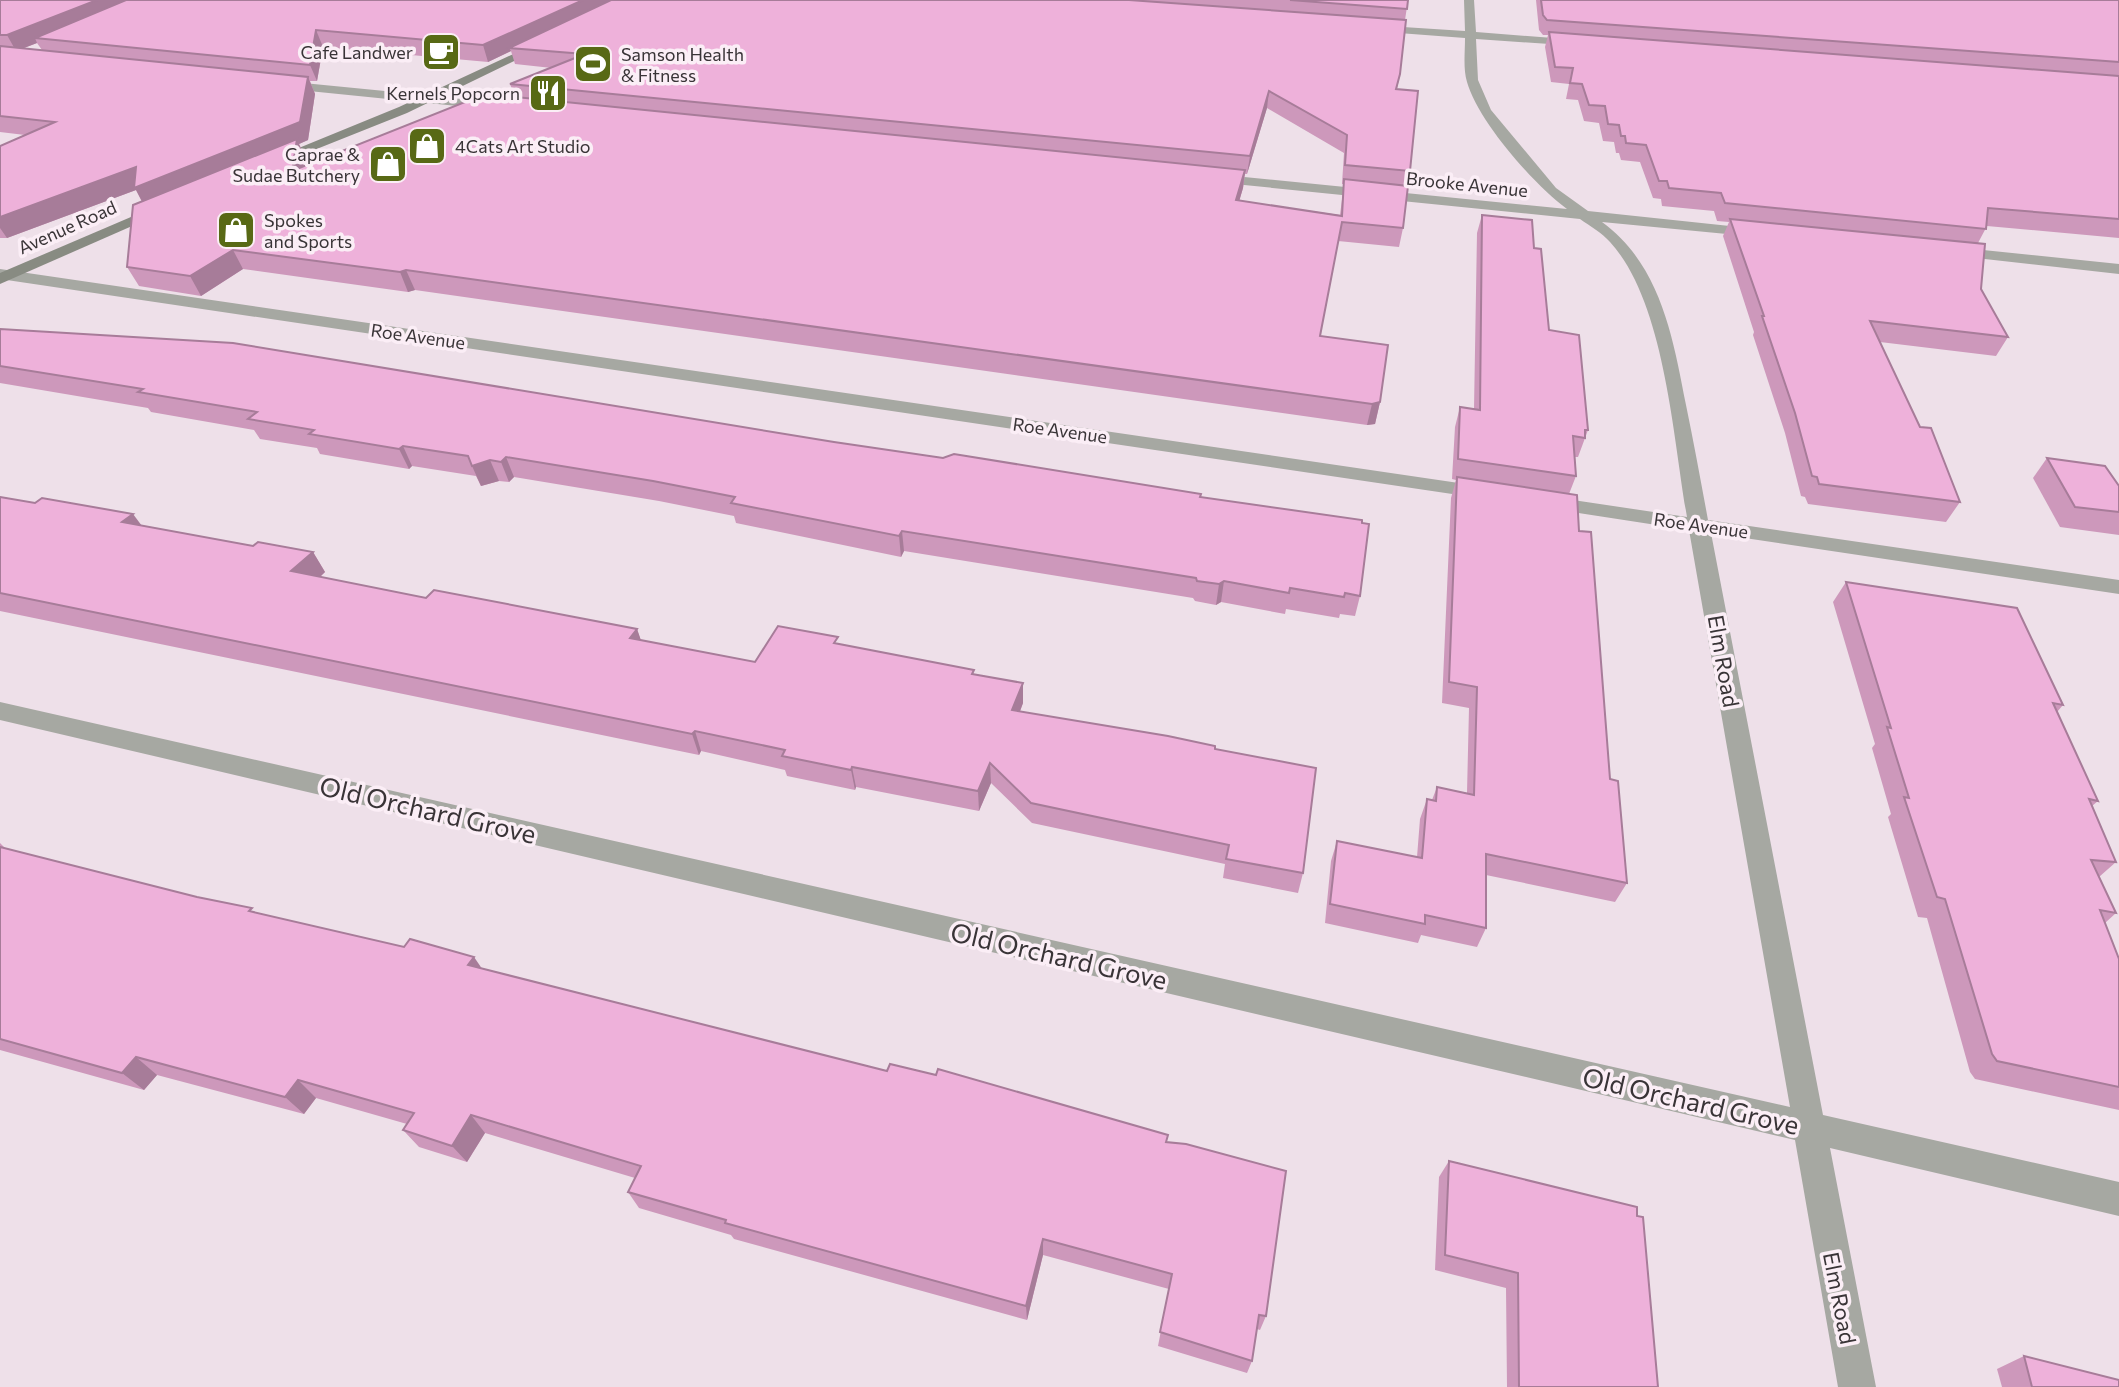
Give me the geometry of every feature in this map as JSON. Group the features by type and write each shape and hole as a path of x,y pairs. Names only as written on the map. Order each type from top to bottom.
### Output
{"main road":[{"path":"254,169 426,99 546,42"},
{"name":"Avenue Road","path":"3,276 170,204"}],"street":[{"name":"Elm Road","path":"1469,0 1472,80 1485,111 1551,191 1615,238 1645,283 1666,343 1857,1387"},
{"path":"1362,27 1598,45"},
{"path":"272,84 520,108"},
{"name":"Brooke Avenue","path":"1200,177 1771,234"},
{"path":"1945,251 2119,269"},
{"name":"Roe Avenue","path":"3,276 1497,495"},
{"name":"Roe Avenue","path":"1529,500 2119,587"},
{"name":"Old Orchard Grove","path":"0,711 2119,1199"}],"building":[{"path":"0,0 97,0 0,35"},
{"path":"126,0 583,0 483,45 316,30 310,65 35,38"},
{"path":"611,0 1129,0 1406,20 1396,89 1418,91 1410,171 1345,165 1347,135 1269,91 1250,156 510,84 585,54 509,48"},
{"path":"1290,0 1408,0 1407,9"},
{"path":"1541,0 2119,0 2119,62 1547,20"},
{"path":"1549,32 2119,76 2119,219 1988,208 1986,229 1725,203 1721,193 1669,188 1667,181 1659,181 1646,145 1626,143 1619,125 1608,124 1605,106 1589,105 1582,84 1570,83 1573,68 1555,67"},
{"path":"0,46 308,77 300,122 134,188 136,167 0,217 0,146 55,122 0,116"},
{"path":"485,94 1245,170 1236,200 1342,216 1344,179 1408,186 1403,228 1342,222 1320,336 1388,345 1380,402 1372,404 406,270 400,272 233,250 190,276 127,267 133,205 297,139 292,171"},
{"path":"1482,215 1532,220 1534,248 1541,249 1549,330 1579,335 1588,430 1585,430 1585,438 1573,436 1576,476 1458,459 1460,407 1480,410"},
{"path":"1730,219 1985,244 1981,289 2008,337 1870,321 1920,427 1931,428 1960,502 1819,484 1817,477 1812,476 1795,413"},
{"path":"0,329 233,343 834,442 943,458 954,454 1201,494 1200,497 1362,520 1362,523 1369,524 1360,596 1345,593 1344,597 1290,588 1289,593 1224,581 1219,584 902,531 899,536 731,503 735,497 653,481 506,457 501,462 490,460 472,466 468,456 403,446 399,449 309,434 314,430 248,419 257,412 138,392 143,389 0,366"},
{"path":"2047,458 2105,466 2119,486 2119,512 2075,507"},
{"path":"1457,477 1577,495 1579,531 1591,532 1610,779 1618,781 1627,883 1486,854 1486,928 1425,915 1425,924 1330,904 1337,841 1422,858 1427,799 1436,801 1437,787 1474,795 1477,687 1449,682"},
{"path":"0,497 35,503 42,498 133,514 122,522 253,546 258,542 313,552 291,571 426,598 434,590 637,629 630,638 755,662 778,626 838,637 834,643 974,670 972,674 1023,683 1012,710 1168,736 1215,746 1215,749 1316,768 1303,873 1226,859 1229,845 1031,803 990,763 978,791 852,767 851,770 782,756 785,750 695,731 692,734 0,593"},
{"path":"1846,582 2017,608 2063,705 2053,703 2098,801 2089,799 2116,862 2091,860 2116,913 2100,910 2119,959 2119,1087 1997,1061 1992,1054 1945,899 1937,897 1904,797 1909,798 1887,727 1891,728"},
{"path":"0,847 404,947 410,939 474,957 468,965 887,1071 890,1064 936,1075 938,1069 1168,1135 1166,1142 1186,1144 1286,1171 1266,1316 1259,1315 1252,1361 1160,1332 1172,1274 1043,1239 1026,1306 725,1223 726,1220 628,1192 641,1166 471,1115 452,1146 403,1130 414,1113 298,1080 285,1097 136,1057 122,1073 0,1039"},
{"path":"1449,1161 1637,1207 1637,1216 1643,1217 1658,1387 1519,1387 1518,1273 1445,1255"},
{"path":"2024,1356 2119,1380 2119,1387 2032,1387"}],"place":[{"name":"Cafe Landwer","path":"441,52"},
{"name":"Samson Health & Fitness","path":"593,64"},
{"name":"Kernels Popcorn","path":"548,93"},
{"name":"4Cats Art Studio","path":"427,146"},
{"name":"Caprae & Sudae Butchery","path":"388,164"},
{"name":"Spokes and Sports","path":"236,230"}]}
